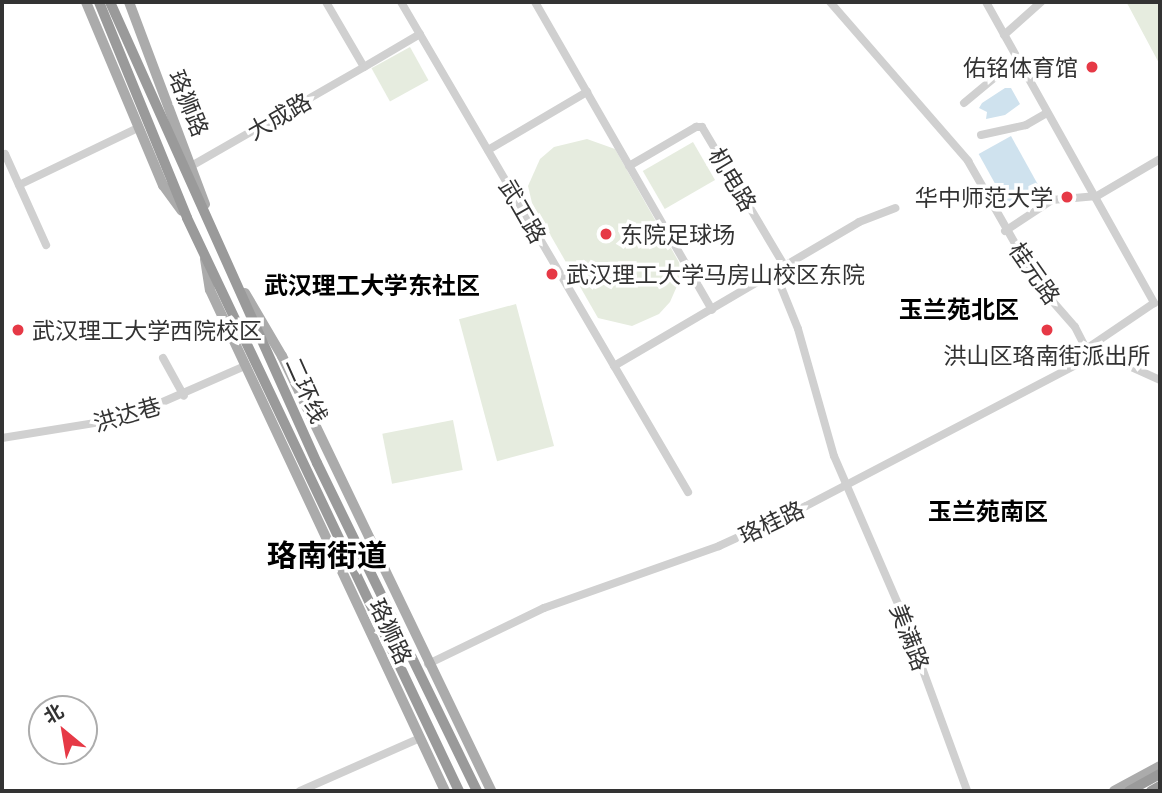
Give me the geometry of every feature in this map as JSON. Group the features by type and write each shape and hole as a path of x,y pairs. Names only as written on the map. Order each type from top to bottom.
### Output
{"highway":[{"name":"二环线","path":"99,2 204,256 459,791"},
{"name":"二环线","path":"110,2 240,286 317,463 477,791"},
{"path":"117,2 161,118"},
{"path":"1129,791 1160,774"},
{"path":"1151,791 1160,786"}],"main road":[{"path":"86,2 163,185 187,218"},
{"name":"珞狮路","path":"129,2 193,165 209,220"},
{"name":"珞狮路","path":"204,256 210,290 445,791"},
{"name":"珞狮路","path":"240,286 282,356 491,791"},
{"path":"1114,791 1160,766"}],"street":[{"path":"326,2 364,67"},
{"name":"武工路","path":"401,2 688,492"},
{"path":"535,2 712,310"},
{"name":"桂元路","path":"830,2 968,161 1005,230 1086,349"},
{"path":"986,2 1092,197 1154,303 1086,349"},
{"path":"1004,35 1041,2"},
{"name":"大成路","path":"193,165 420,34"},
{"path":"964,103 1017,59"},
{"path":"488,150 587,92"},
{"path":"981,135 1026,125 1047,113"},
{"name":"机电路","path":"629,166 702,127 785,267"},
{"path":"19,185 138,128"},
{"path":"2,156 5,154 46,245"},
{"path":"1005,230 1052,200 1092,197 1160,159"},
{"path":"614,366 859,222 895,208"},
{"path":"775,272 798,329 834,456 848,484"},
{"path":"1086,349 1100,352 1160,380"},
{"name":"珞桂路","path":"428,664 544,608 719,546 848,484 1100,352"},
{"path":"163,358 184,396"},
{"name":"洪达巷","path":"2,438 126,418 184,396 245,366"},
{"name":"美满路","path":"848,484 967,791"},
{"path":"300,791 420,738"}],"shaded area":[{"path":"1126,2 1160,2 1160,65 1128,5"},
{"path":"410,47 428,80 390,102 372,68"},
{"name":"东院足球场","path":"587,139 615,149 680,264 681,277 670,302 659,314 632,326 598,318 532,203 528,186 540,159 554,147"},
{"path":"693,142 715,180 665,209 643,171"},
{"path":"516,304 554,446 497,461 459,319"},
{"path":"453,420 463,470 392,484 382,434"}],"water":[{"path":"1005,88 1011,88 1020,104 1005,115 986,119 987,112 979,108 982,103"},
{"path":"1011,136 1041,190 1009,208 979,154"}],"place":[{"name":"佑铭体育馆","path":"1092,67"},
{"name":"华中师范大学","path":"1067,197"},
{"name":"东院足球场","path":"606,234"},
{"name":"武汉理工大学马房山校区东院","path":"552,274"},
{"name":"武汉理工大学西院校区","path":"18,330"},
{"name":"洪山区珞南街派出所","path":"1047,330"}],"district":[{"name":"武汉理工大学东社区","path":"372,285"},
{"name":"玉兰苑北区","path":"959,309"},
{"name":"玉兰苑南区","path":"988,511"},
{"name":"珞南街道","path":"327,554"}]}
